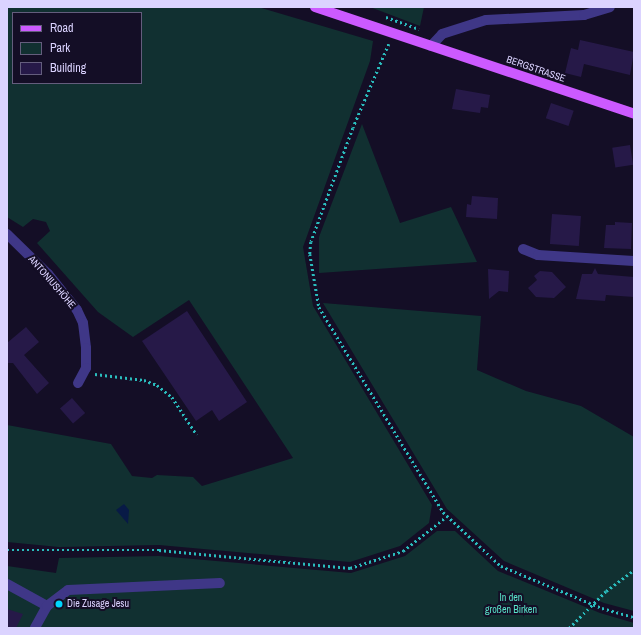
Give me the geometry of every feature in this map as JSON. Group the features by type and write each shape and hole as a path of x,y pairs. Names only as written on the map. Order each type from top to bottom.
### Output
{"main road":[{"name":"BERGSTRASSE","path":"315,7 634,114"}],"street":[{"path":"431,46 442,34 486,20 584,15 610,7"},
{"name":"ANTONIUSHÖHE","path":"7,234 48,274 77,310 83,323 86,348 83,373 78,383"},
{"path":"523,249 538,255 634,261"},
{"path":"35,628 47,606 68,590 220,583"},
{"path":"7,584 47,606"}],"path":[{"path":"395,33 352,128 311,242 310,254 319,307 447,516 501,566 594,605 634,617"},
{"path":"83,373 144,380 157,385 172,397 197,435"},
{"path":"7,550 159,550 350,568 403,551 447,516"},
{"path":"569,628 594,605 606,591 634,570"}],"green space":[{"path":"7,7 258,7 373,41 370,61 303,247 313,306 432,505 429,523 400,546 350,562 159,545 59,547 7,542 7,425 111,444 132,476 152,478 157,475 193,477 202,486 293,458 189,300 133,337 98,312 37,243 50,231 46,222 33,219 23,227 7,217"},
{"path":"370,7 424,7 420,26"},
{"path":"362,124 400,223 451,207 477,262 319,273 319,237"},
{"path":"323,303 481,316 477,370 526,391 581,406 634,437 634,611 604,603 504,561 447,509"},
{"name":"In den großen Birken","path":"437,531 455,531 498,571 600,613 634,623 634,628 7,628 7,566 56,573 59,558 159,556 351,573 405,556"}],"water":[{"path":"124,504 129,510 128,524 116,510"}],"building":[{"path":"580,40 634,52 630,75 584,64 581,77 565,73 571,48 578,50"},
{"path":"456,89 490,95 488,108 481,107 480,113 452,109"},
{"path":"551,103 574,111 568,126 546,118"},
{"path":"630,145 633,165 615,168 612,148"},
{"path":"472,196 498,198 497,219 466,217 467,204 471,205"},
{"path":"552,214 581,216 579,246 550,244"},
{"path":"615,222 632,223 631,249 604,248 606,225 615,225"},
{"path":"595,268 598,274 634,277 634,297 606,295 605,301 576,299 582,274 592,274"},
{"path":"488,269 509,271 508,292 499,291 489,299"},
{"path":"540,271 552,272 566,287 554,298 536,297 528,288 537,280 534,276"},
{"path":"187,311 247,402 219,421 212,410 196,421 142,341"},
{"path":"26,327 39,342 24,355 49,383 37,394 13,363 7,363 7,343"},
{"path":"72,398 85,413 73,424 60,408"},
{"path":"7,609 23,614 16,628 7,628"}],"place":[{"name":"Die Zusage Jesu","path":"59,604"}]}
